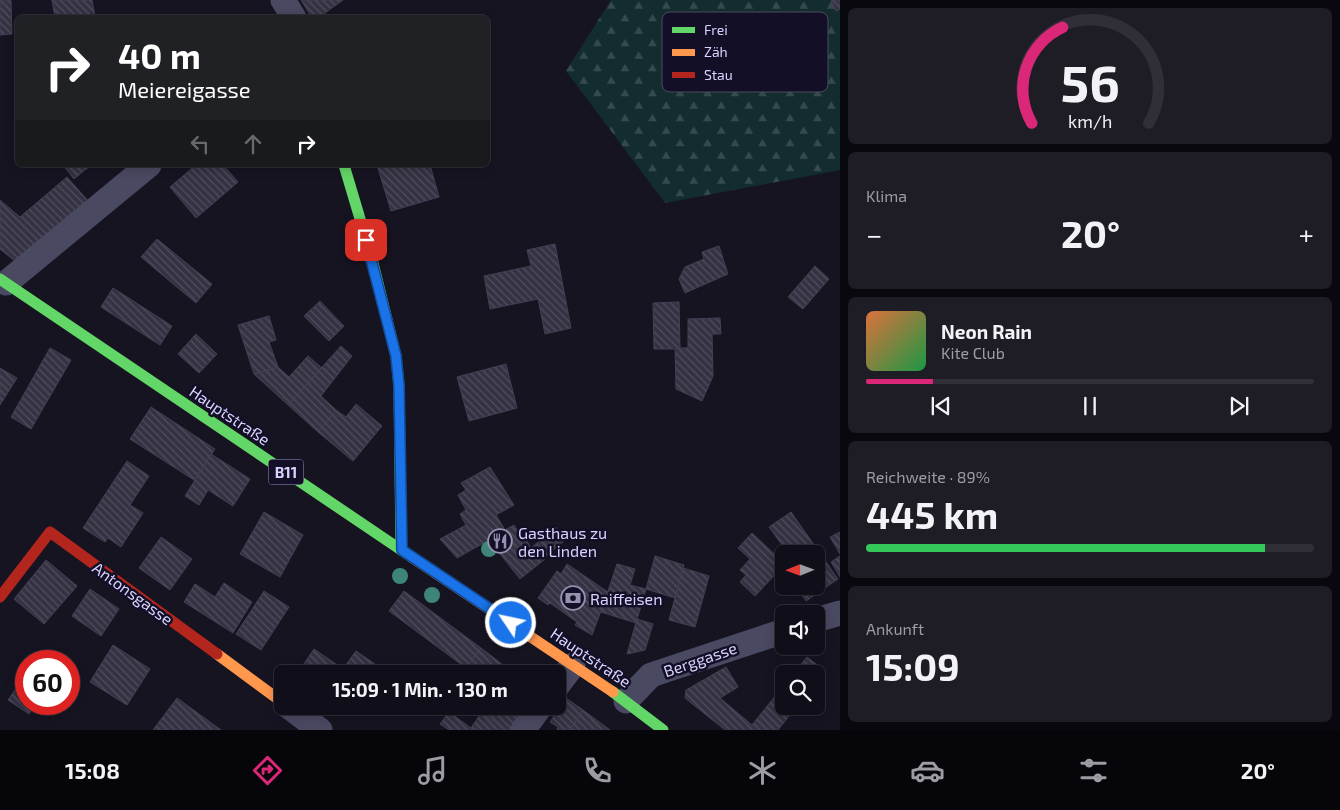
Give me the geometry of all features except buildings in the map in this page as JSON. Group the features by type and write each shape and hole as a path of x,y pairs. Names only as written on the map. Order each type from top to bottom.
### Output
{"main road":[{"path":"345,167 372,259 396,356 399,386 402,550"},
{"name":"Hauptstraße","path":"3,281 626,701 663,730"},
{"name":"Antonsgasse","path":"0,597 50,532 274,696"}],"street":[{"path":"283,0 292,15"},
{"path":"3,281 146,167"},
{"path":"825,617 840,613"},
{"name":"Berggasse","path":"626,701 651,675 775,634"},
{"path":"566,674 573,665"},
{"path":"300,715 320,730"},
{"path":"523,730 534,715"}],"green space":[{"path":"611,0 840,0 840,170 665,203 566,71"}],"traffic: fast":[{"path":"345,167 372,259 396,356 399,386 401,550"},
{"path":"0,279 413,558"},
{"path":"613,692 663,730"}],"traffic: slow":[{"path":"413,558 613,692"},
{"path":"217,654 274,696"}],"traffic: jam":[{"path":"0,597 50,532 217,654"}],"place":[{"name":"Gasthaus zu den Linden","path":"500,541"},
{"name":"Raiffeisen","path":"573,598"}],"route":[{"path":"366,240 396,356 399,386 402,550 511,623"}]}
